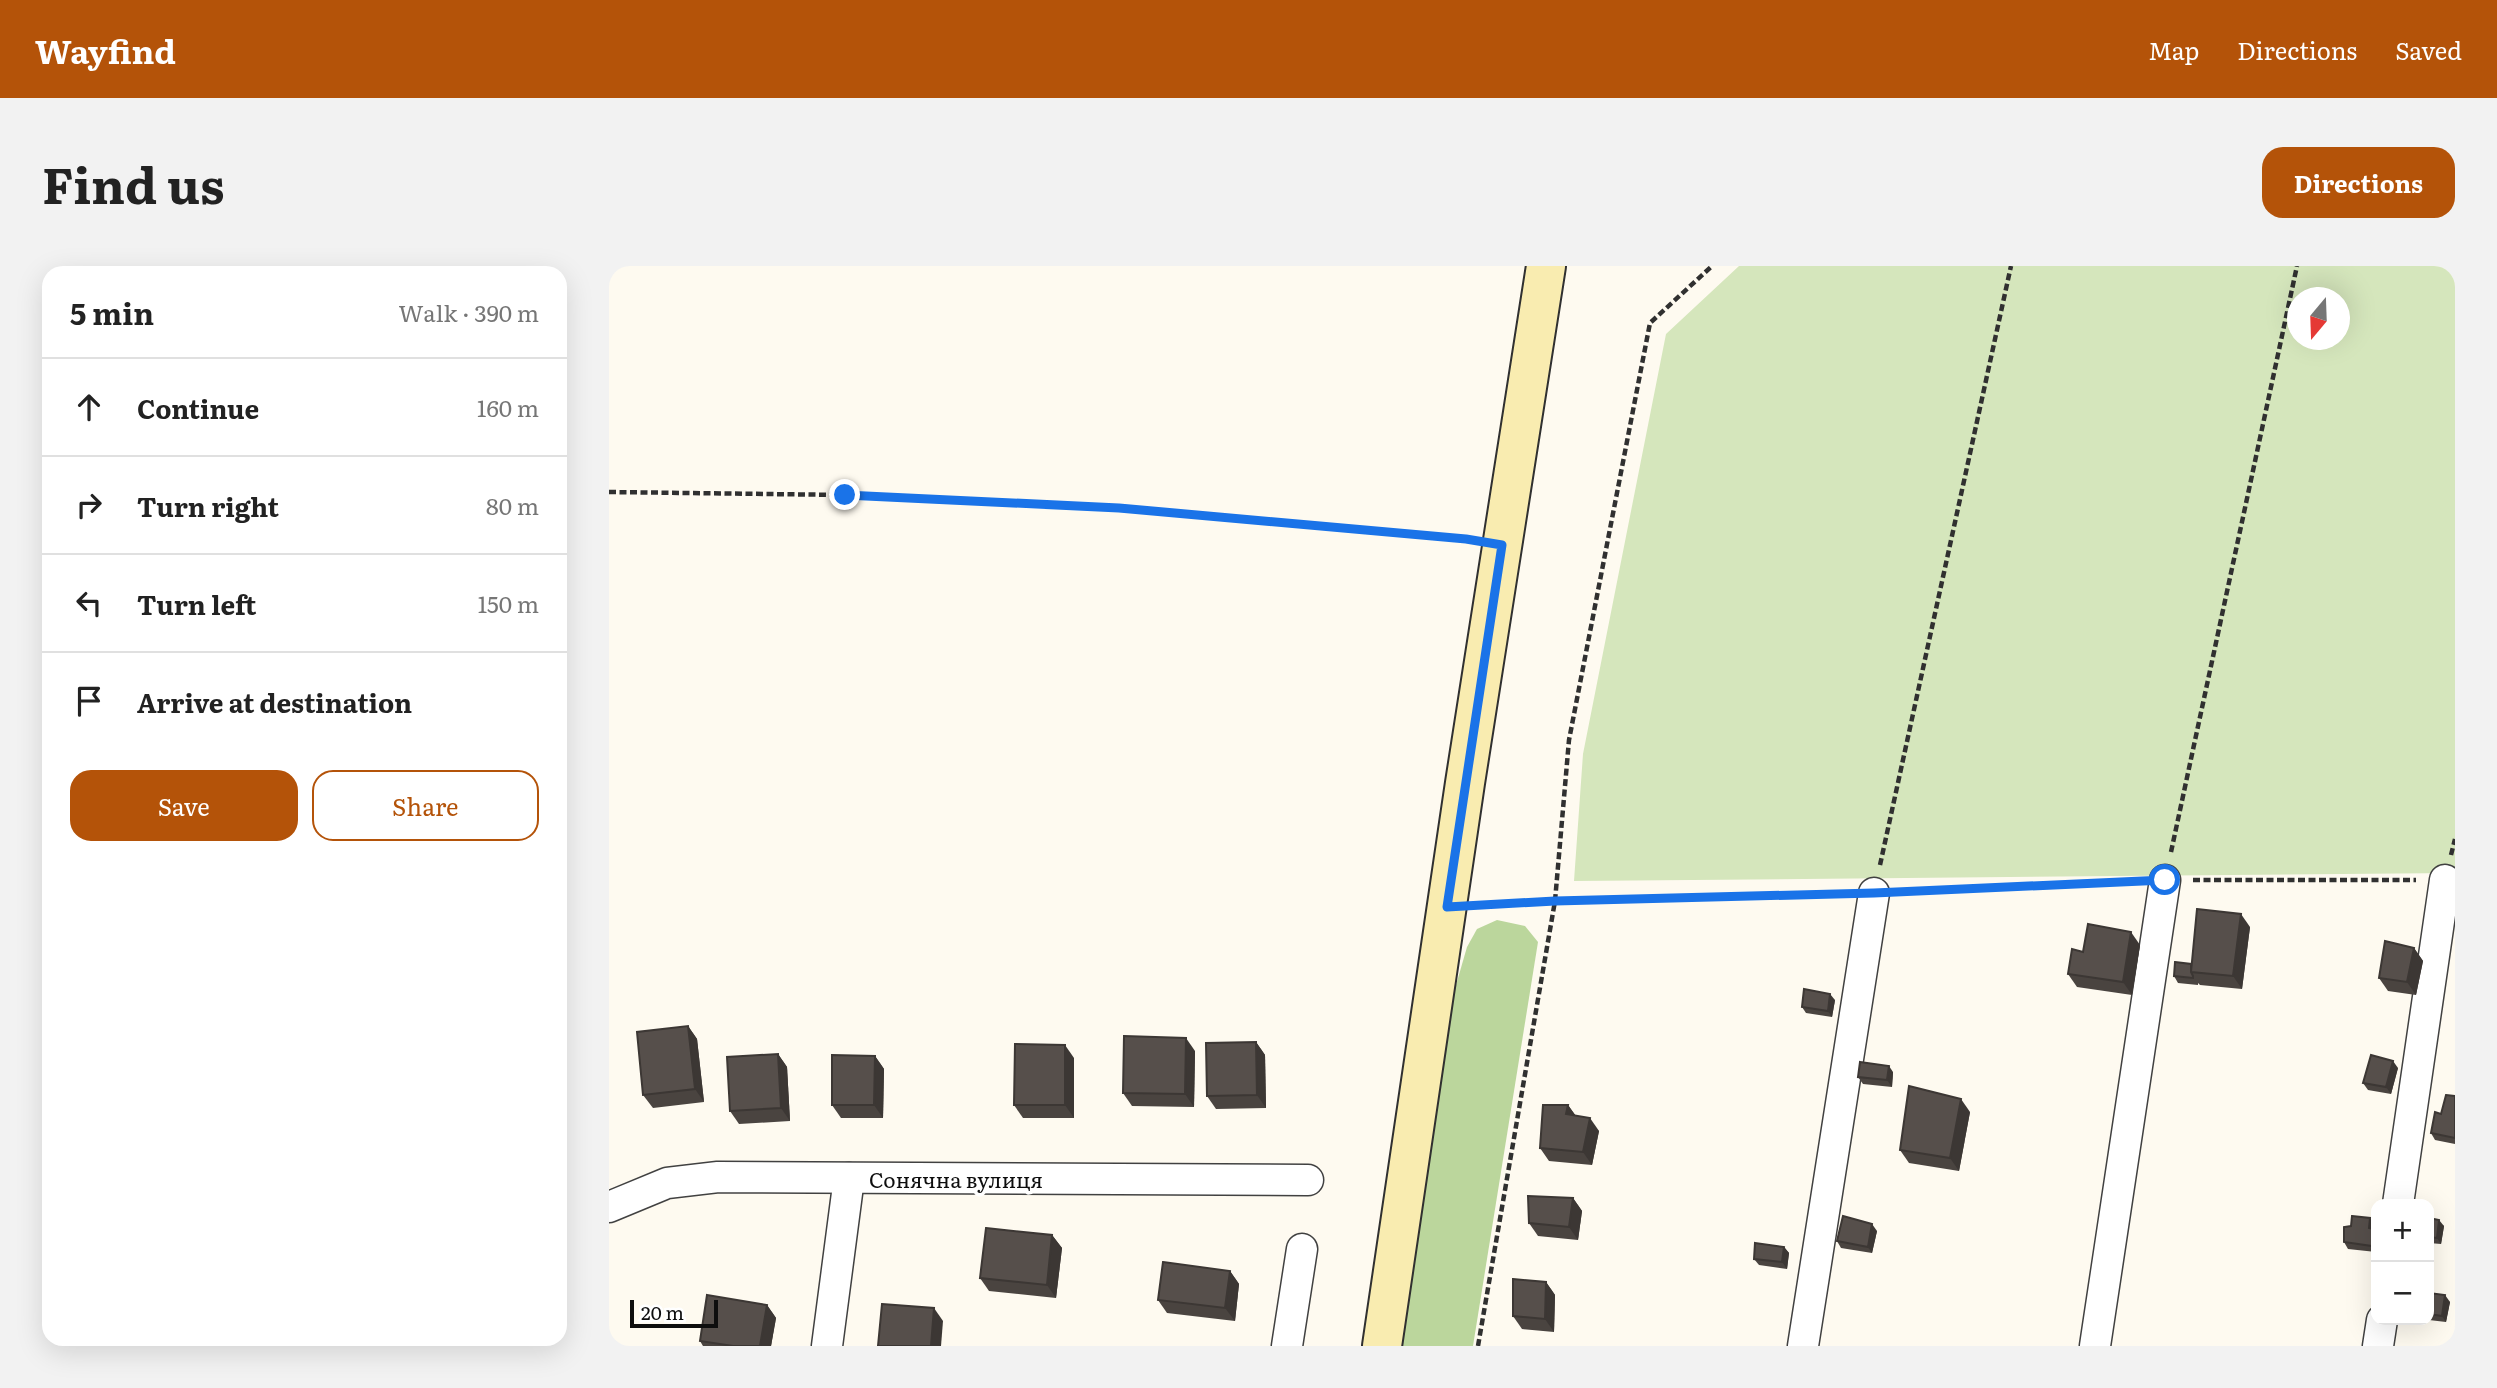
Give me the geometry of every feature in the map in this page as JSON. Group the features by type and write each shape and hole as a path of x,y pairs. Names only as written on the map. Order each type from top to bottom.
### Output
{"street":[{"path":"1382,1346 1546,266"},
{"path":"2095,1346 2165,880"},
{"path":"2399,1199 2445,880"},
{"path":"1803,1346 1874,893"},
{"name":"Сонячна вулиця","path":"609,1207 667,1183 718,1177 1307,1180"},
{"path":"828,1346 849,1178"},
{"path":"1287,1346 1302,1249"},
{"path":"2378,1346 2381,1325"}],"path":[{"path":"1478,1346 1555,901 1569,740 1650,323 1712,266"},
{"path":"1874,893 2011,266"},
{"path":"2165,880 2297,266"},
{"path":"609,492 845,495 1119,508 1466,539 1502,545"},
{"path":"1447,907 2165,880 2445,880"}],"green space":[{"path":"1739,266 2455,266 2455,873 1574,881 1583,754 1666,334"},
{"path":"1497,920 1525,926 1538,942 1473,1346 1399,1346 1454,992 1467,947 1477,929"}],"building":[{"path":"2197,909 2241,914 2233,976 2191,972"},
{"path":"2088,924 2131,932 2123,982 2068,974 2072,949 2083,952"},
{"path":"2385,941 2414,948 2407,982 2379,978"},
{"path":"2175,962 2191,964 2193,978 2174,976"},
{"path":"1804,989 1830,994 1828,1011 1802,1007"},
{"path":"688,1026 695,1089 643,1095 637,1032"},
{"path":"1124,1036 1186,1038 1185,1094 1123,1093"},
{"path":"1256,1042 1257,1095 1207,1096 1206,1043"},
{"path":"1015,1044 1065,1045 1065,1105 1014,1105"},
{"path":"778,1054 781,1108 730,1111 727,1057"},
{"path":"832,1055 875,1056 874,1105 832,1105"},
{"path":"2371,1055 2393,1061 2386,1087 2363,1083"},
{"path":"1860,1062 1889,1066 1887,1080 1858,1077"},
{"path":"1909,1086 1961,1099 1950,1158 1900,1150"},
{"path":"2446,1095 2455,1096 2455,1138 2431,1133 2435,1112 2441,1114"},
{"path":"1543,1105 1568,1105 1566,1114 1590,1118 1583,1152 1540,1148"},
{"path":"1528,1196 1573,1198 1569,1227 1529,1223"},
{"path":"1843,1216 1872,1224 1868,1247 1837,1241"},
{"path":"2352,1216 2370,1218 2371,1246 2344,1242 2344,1227 2351,1226"},
{"path":"2434,1219 2439,1220 2437,1238 2434,1238"},
{"path":"986,1228 1052,1235 1047,1285 980,1278"},
{"path":"1755,1243 1784,1247 1782,1262 1754,1259"},
{"path":"1163,1262 1230,1271 1225,1308 1158,1300"},
{"path":"1513,1279 1546,1282 1545,1319 1513,1316"},
{"path":"2434,1294 2445,1295 2442,1316 2434,1315"},
{"path":"707,1295 767,1305 760,1346 733,1346 700,1341"},
{"path":"882,1304 934,1308 931,1346 878,1346"}],"route":[{"path":"845,495 1119,508 1466,539 1502,545 1447,907 2165,880"}]}
